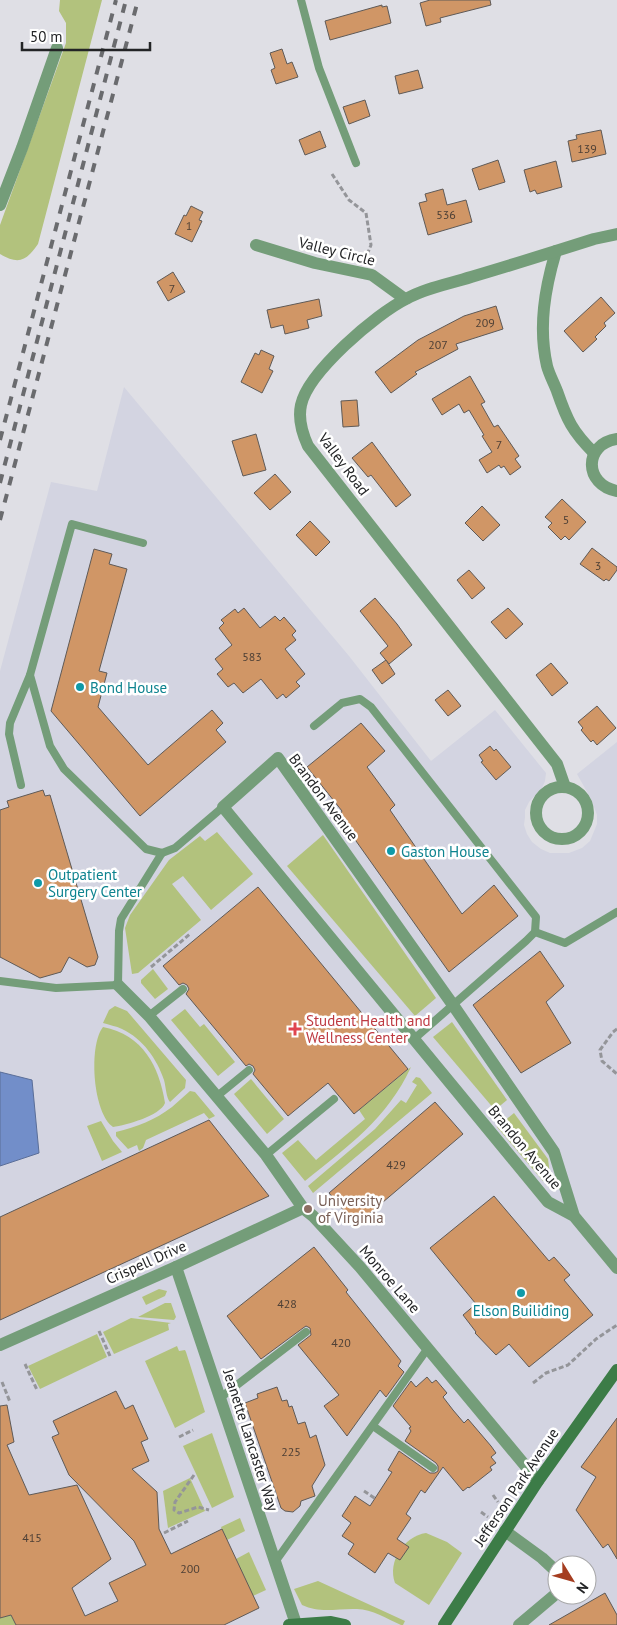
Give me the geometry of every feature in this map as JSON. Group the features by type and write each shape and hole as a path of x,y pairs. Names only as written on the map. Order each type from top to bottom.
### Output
{"main road":[{"name":"Jefferson Park Avenue","path":"444,1625 538,1481 617,1370"},
{"path":"294,1625 331,1622 345,1625"}],"street":[{"path":"0,205 57,48"},
{"name":"Valley Road","path":"565,787 557,764 308,446 303,435 300,420 301,405 306,391 323,368 370,323 406,299 556,251 617,234"},
{"name":"Valley Circle","path":"256,246 315,264 372,275 406,299"},
{"path":"556,251 548,278 544,305 543,333 548,366 567,419 578,437 594,453"},
{"path":"617,439 609,440 600,445 594,453 591,463 593,474 598,483 606,489 617,491"},
{"name":"Brandon Avenue","path":"574,1216 554,1152 453,1005 278,758 224,807 548,1202 574,1216 617,1268"},
{"path":"556,787 565,787 573,789 586,801 588,818 585,827 579,833 572,838 563,840 546,834 540,828 536,812 537,804 542,796 556,787"},
{"name":"Monroe Lane","path":"118,985 149,1016 266,1155 303,1208 313,1216 360,1267 538,1481"},
{"name":"Crispell Drive","path":"0,1345 303,1208"},
{"name":"Jeanette Lancaster Way","path":"176,1267 275,1562 294,1625"},
{"path":"505,1531 547,1563"},
{"path":"519,1625 547,1601"}],"lane":[{"path":"301,0 319,68 356,163"},
{"path":"21,785 9,734 10,723 30,675 72,524 143,542"},
{"path":"30,675 50,746 64,769 146,849 162,853 176,848 224,807"},
{"path":"314,726 342,703 360,699 371,706 536,917 536,932 414,1039"},
{"path":"0,981 56,988 118,985 121,919 162,853"},
{"path":"536,932 565,943 617,912"},
{"path":"149,1016 182,989"},
{"path":"216,1096 249,1070"},
{"path":"266,1155 334,1099"},
{"path":"220,1398 306,1332"},
{"path":"275,1562 428,1348"},
{"path":"373,1426 433,1468"}],"path":[{"path":"332,174 348,200 366,213 371,245 360,272"},
{"path":"151,967 190,934"},
{"path":"617,1029 600,1050 602,1061 617,1074"},
{"path":"533,1383 546,1373 568,1365 596,1339 617,1325"},
{"path":"99,1331 110,1356"},
{"path":"24,1364 37,1390"},
{"path":"2,1382 10,1402"},
{"path":"179,1437 193,1430"},
{"path":"194,1475 175,1502 174,1510 179,1513 198,1507 209,1510"},
{"path":"364,1491 376,1499"},
{"path":"266,1496 276,1492"},
{"path":"493,1495 498,1502"},
{"path":"481,1512 488,1517"},
{"path":"164,1533 188,1521"}],"shaded area":[{"name":"University of Virginia","path":"124,387 349,656 431,761 495,710 546,773 542,788 529,802 525,810 524,825 532,842 541,849 550,853 569,853 582,848 590,841 597,824 597,815 591,799 577,774 617,742 617,1625 0,1625 0,671 51,482 97,491"}],"green space":[{"path":"60,0 102,0 38,244 26,258 17,260 0,254 0,225 66,43 66,23 59,11"},
{"path":"217,832 253,874 211,910 183,876 172,884 201,920 138,973 132,974 125,928 130,915 169,860 200,836 205,841"},
{"path":"323,835 436,998 415,1016 287,866"},
{"path":"153,969 168,989 155,999 141,983 141,980"},
{"path":"115,1006 127,1011 186,1080 185,1088 170,1102 161,1072 143,1044 130,1033 103,1023 109,1010"},
{"path":"185,1009 200,1027 204,1024 235,1062 218,1076 171,1020"},
{"path":"452,1022 507,1100 495,1110 433,1037"},
{"path":"103,1027 129,1037 147,1054 158,1077 165,1103 157,1112 134,1122 113,1127 106,1120 97,1095 94,1064 98,1036"},
{"path":"411,1067 390,1102 378,1117 351,1143 305,1181 282,1153 298,1140 316,1160 365,1119 359,1110"},
{"path":"416,1077 420,1078 432,1093 313,1193 308,1186 375,1129 401,1100 406,1103 417,1085 412,1082"},
{"path":"251,1079 284,1119 267,1134 234,1094"},
{"path":"190,1091 195,1092 215,1116 209,1119 204,1113 146,1140 143,1148 139,1151 137,1145 128,1149 116,1136 116,1132 159,1116"},
{"path":"514,1113 548,1159 550,1175 543,1181 497,1127"},
{"path":"101,1121 122,1152 102,1161 87,1126"},
{"path":"159,1289 167,1291 165,1296 146,1305 142,1297"},
{"path":"165,1303 171,1303 176,1317 174,1320 138,1317"},
{"path":"131,1318 171,1323 168,1324 169,1330 114,1354 103,1332"},
{"path":"97,1334 107,1357 40,1389 28,1366"},
{"path":"177,1346 179,1351 185,1350 186,1352 205,1412 175,1428 145,1361"},
{"path":"212,1433 234,1497 212,1508 183,1446"},
{"path":"190,1478 205,1511 168,1528 163,1491"},
{"path":"240,1518 245,1531 227,1540 221,1527"},
{"path":"426,1533 447,1542 462,1553 429,1605 395,1583 393,1575 395,1559 399,1551 411,1539"},
{"path":"249,1552 266,1590 253,1596 236,1559"},
{"path":"318,1581 405,1621 401,1625 374,1612 363,1609 323,1610 302,1605 294,1589"},
{"path":"11,1615 16,1625 0,1625 0,1618"}],"water":[{"path":"0,1072 32,1080 39,1153 0,1166"}],"building":[{"path":"430,0 490,0 491,5 440,18 441,22 426,26 420,3"},
{"path":"382,5 382,7 387,6 391,23 330,40 325,21"},
{"path":"282,49 287,64 292,62 298,77 276,84 271,70 275,68 270,53"},
{"path":"418,70 423,88 399,94 395,76"},
{"path":"365,100 370,116 349,124 343,107"},
{"path":"601,130 606,154 572,162 568,141 577,139 576,135"},
{"path":"320,131 326,147 305,155 299,140"},
{"path":"498,160 505,182 479,190 472,169"},
{"path":"556,161 562,187 537,194 535,190 530,192 524,170"},
{"path":"443,189 447,205 466,200 472,222 428,235 419,203 427,201 425,194"},
{"path":"191,206 203,212 199,220 202,221 192,242 175,234 184,215 186,216"},
{"path":"173,272 185,292 168,301 157,282"},
{"path":"601,297 615,313 604,323 606,326 595,337 597,339 583,352 564,331"},
{"path":"319,299 322,316 307,320 309,328 285,334 283,325 271,328 267,310"},
{"path":"496,306 503,329 456,344 458,349 415,372 417,374 391,393 375,372 418,340 464,316"},
{"path":"261,350 274,356 269,369 273,371 262,393 241,382 255,353 259,355"},
{"path":"470,376 485,402 481,404 494,427 498,425 519,456 515,459 521,467 510,475 504,466 501,468 499,465 487,473 479,460 492,452 469,410 464,413 459,404 442,415 432,399"},
{"path":"357,400 359,426 343,427 341,401"},
{"path":"256,434 266,470 243,476 232,441"},
{"path":"372,442 411,495 396,507 371,475 368,477 352,458"},
{"path":"275,474 291,492 270,510 254,493"},
{"path":"562,499 586,522 569,540 565,536 561,540 548,527 552,523 545,517"},
{"path":"482,506 500,525 483,541 465,523"},
{"path":"310,521 330,542 316,556 296,535"},
{"path":"592,548 617,567 609,581 606,579 604,581 580,564"},
{"name":"Bond House","path":"94,549 112,554 109,564 127,569 99,671 107,673 98,707 148,765 212,710 223,723 216,730 226,742 140,816 51,711"},
{"path":"469,570 485,588 472,599 457,580"},
{"path":"375,598 412,645 389,664 380,653 388,646 360,611"},
{"path":"244,608 260,628 275,616 280,621 284,617 296,631 292,635 296,640 285,649 305,674 296,682 300,686 286,698 283,694 277,699 261,679 243,693 234,683 228,687 217,674 223,669 215,659 232,645 219,628 224,623 221,620 235,609 238,613"},
{"path":"508,608 523,624 506,639 491,622"},
{"path":"386,660 395,674 382,684 372,670"},
{"path":"551,663 568,683 552,696 536,675"},
{"path":"448,690 461,706 448,716 435,700"},
{"path":"597,706 616,728 597,745 593,740 591,742 581,730 583,728 578,722"},
{"name":"Gaston House","path":"361,723 385,751 367,767 395,805 390,810 462,914 494,885 518,916 449,972 339,817 342,811 307,767"},
{"path":"490,746 494,751 496,749 511,767 496,780 481,762 483,761 479,755"},
{"name":"Outpatient Surgery Center","path":"43,790 45,796 50,795 98,957 95,965 87,967 69,957 61,972 40,978 0,957 0,810 9,807 7,801"},
{"name":"Student Health and Wellness Center","path":"258,887 408,1069 354,1114 328,1083 288,1116 253,1074 255,1070 253,1066 249,1064 246,1066 186,994 189,989 187,985 183,983 179,985 163,966"},
{"path":"540,951 564,986 546,1002 571,1043 521,1073 473,1005"},
{"path":"435,1102 463,1134 356,1225 329,1193"},
{"path":"209,1120 269,1196 0,1320 0,1217"},
{"name":"Elson Builiding","path":"494,1196 549,1261 554,1257 570,1275 564,1280 593,1315 529,1367 509,1344 496,1355 475,1333 463,1315 476,1304 430,1248"},
{"path":"314,1247 348,1290 346,1292 401,1361 398,1366 404,1372 386,1397 380,1390 347,1436 324,1406 339,1395 298,1345 311,1335 310,1328 306,1326 261,1359 227,1316"},
{"path":"427,1377 432,1383 436,1380 447,1393 443,1397 453,1410 464,1423 468,1419 491,1446 496,1453 491,1457 496,1463 490,1467 492,1470 463,1491 443,1467 425,1493 421,1490 406,1514 411,1518 397,1539 409,1547 400,1560 388,1553 375,1573 348,1554 354,1544 342,1536 351,1523 342,1516 355,1496 370,1506 392,1472 388,1470 399,1451 430,1473 438,1471 436,1463 405,1441 411,1431 409,1428 411,1427 393,1406 411,1381 416,1387"},
{"path":"277,1387 282,1401 287,1400 289,1407 292,1406 298,1424 305,1422 310,1438 316,1435 325,1465 312,1486 315,1496 301,1501 300,1506 293,1512 285,1511 281,1508 245,1403 258,1398 257,1394"},
{"path":"116,1391 125,1409 133,1405 148,1439 141,1442 149,1461 132,1469 157,1492 159,1529 171,1554 222,1529 259,1608 224,1625 16,1625 11,1615 0,1618 0,1406 7,1405 14,1442 7,1445 29,1495 77,1485 111,1559 72,1588 85,1616 118,1601 109,1583 146,1565 134,1541 69,1475 52,1437 59,1434 53,1421"},
{"path":"617,1418 617,1559 608,1544 603,1548 576,1510 596,1477 581,1467"},
{"path":"605,1593 617,1615 617,1625 549,1625 584,1605 597,1605 597,1598"}],"railway":[{"path":"0,440 116,0"},
{"path":"0,483 126,0"},
{"path":"0,520 138,0"}],"place":[{"name":"Bond House","path":"80,687"},
{"name":"Gaston House","path":"391,851"},
{"name":"Outpatient Surgery Center","path":"38,883"},
{"name":"Student Health and Wellness Center","path":"295,1029"},
{"name":"University of Virginia","path":"308,1209"},
{"name":"Elson Builiding","path":"521,1293"}]}
